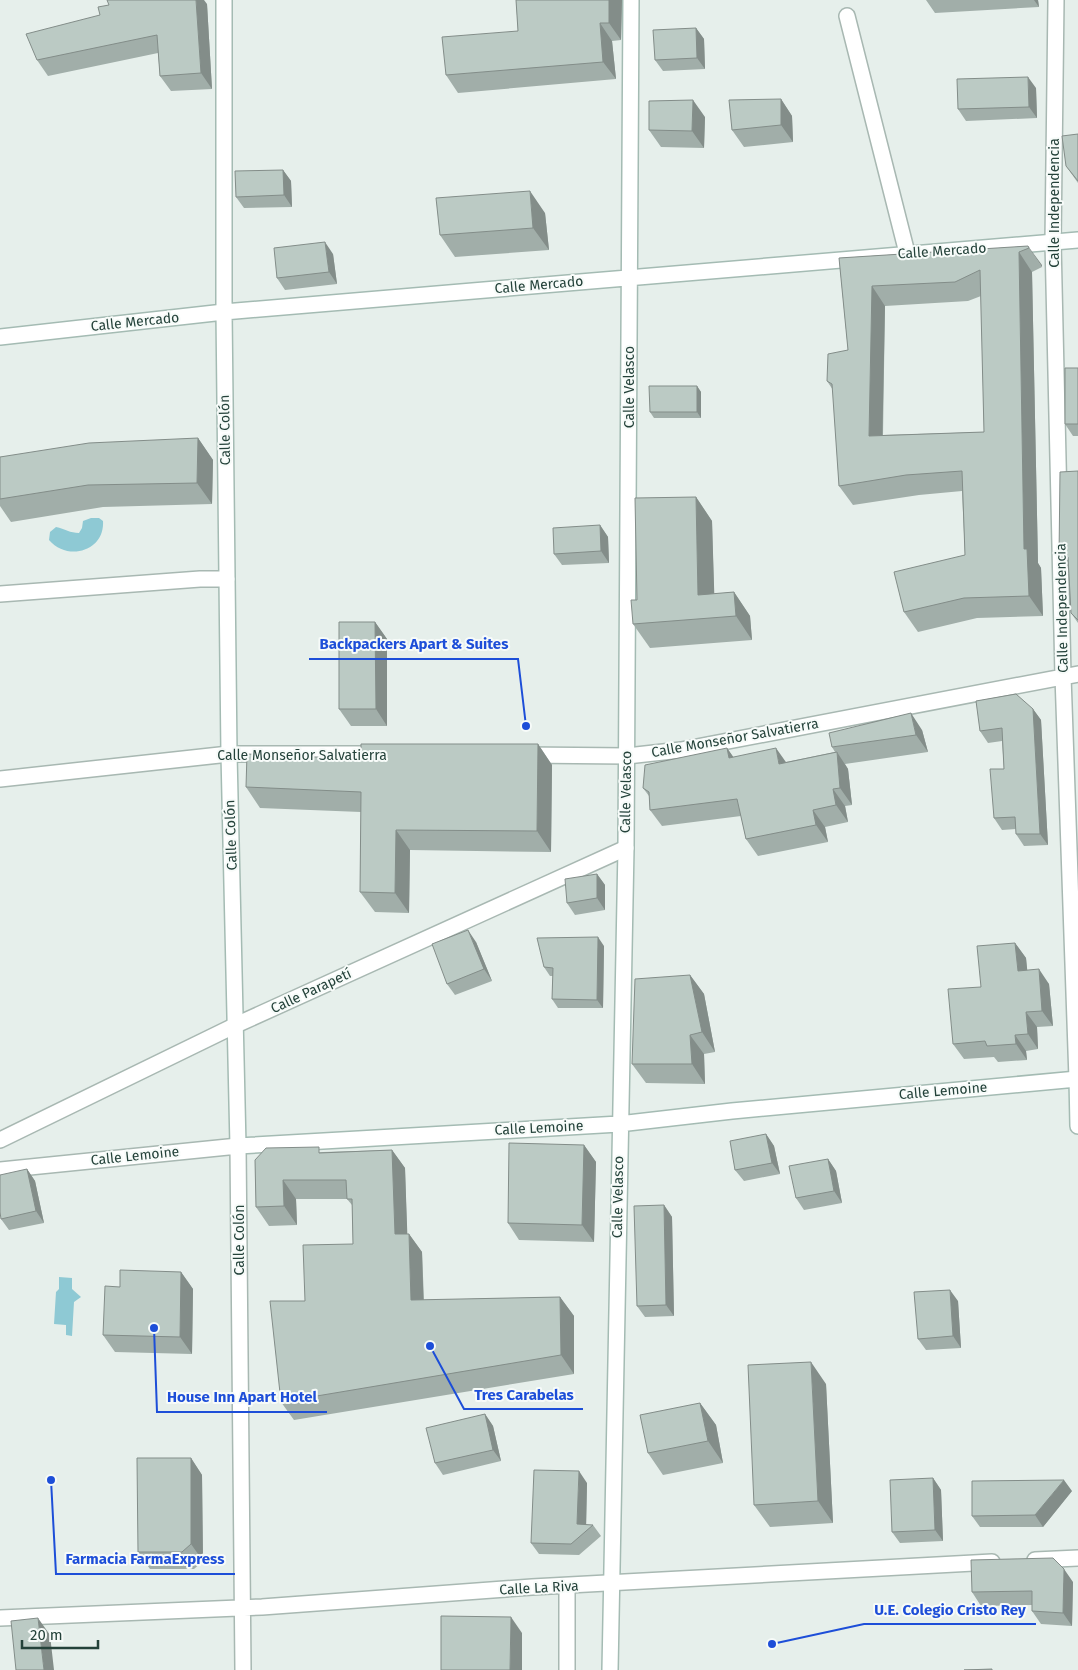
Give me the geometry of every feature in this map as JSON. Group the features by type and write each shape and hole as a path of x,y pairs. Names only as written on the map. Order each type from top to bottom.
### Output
{"street":[{"name":"Calle Colón","path":"224,0 224,312 227,579 238,1146 243,1670"},
{"name":"Calle Velasco","path":"610,1670 610,1584 613,1553 619,1124 626,848 631,0"},
{"name":"Calle Independencia","path":"1056,0 1053,242 1071,675 1078,1126"},
{"path":"847,16 907,253"},
{"name":"Calle Mercado","path":"0,337 224,312 1078,240"},
{"path":"0,594 227,579"},
{"name":"Calle Monseñor Salvatierra","path":"507,755 627,756 681,750 1071,675"},
{"name":"Calle Monseñor Salvatierra","path":"0,779 229,754 398,754"},
{"name":"Calle Parapetí","path":"0,1140 236,1025 626,848"},
{"name":"Calle Lemoine","path":"0,1170 238,1146 619,1124 742,1110 1077,1079"},
{"name":"Calle La Riva","path":"0,1618 242,1608 567,1586 1078,1558"},
{"path":"567,1586 567,1670"}],"water":[{"path":"99,518 103,521 102,531 98,540 92,546 75,552 66,551 57,547 49,540 50,532 56,527 79,533 83,521"},
{"path":"59,1277 72,1278 72,1289 81,1297 74,1302 72,1336 66,1335 66,1325 54,1324"}],"building":[{"path":"107,0 196,0 201,73 160,76 157,35 37,60 26,34 100,15 98,7 109,5"},
{"path":"516,0 609,0 609,23 600,23 603,62 446,75 442,37 518,31"},
{"path":"696,28 697,58 655,60 653,30"},
{"path":"1028,77 1029,107 958,109 957,79"},
{"path":"781,99 781,125 732,130 729,100"},
{"path":"693,100 692,131 649,130 649,101"},
{"path":"1078,134 1078,181 1066,166 1062,136"},
{"path":"283,170 284,195 236,197 235,171"},
{"path":"530,191 533,228 440,235 436,198"},
{"path":"325,242 329,272 277,278 274,248"},
{"path":"1028,246 1029,248 1019,252 1024,549 1027,549 1029,596 964,598 904,612 894,572 965,555 962,471 906,475 839,486 832,384 827,381 828,354 848,350 839,258","holes":["980,270 984,432 869,436 872,286 955,282"]},
{"path":"1065,368 1078,368 1078,424 1065,424"},
{"path":"649,386 697,386 697,412 650,412"},
{"path":"198,438 197,483 88,485 0,499 0,457 89,443"},
{"path":"1078,471 1078,620 1071,613 1068,557 1059,557 1060,472"},
{"path":"696,497 698,595 734,592 736,616 633,624 631,600 637,600 635,498"},
{"path":"600,525 601,551 554,554 553,528"},
{"path":"339,622 375,622 376,709 339,709"},
{"path":"1016,694 1033,709 1040,834 1016,834 1015,817 994,818 990,769 1004,769 1002,728 980,731 976,701"},
{"path":"911,713 916,735 832,747 829,733"},
{"path":"361,744 538,744 537,831 396,830 395,893 360,892 361,792 246,787 247,754 361,759"},
{"path":"727,748 729,758 776,748 779,764 837,752 840,788 833,789 836,805 813,810 816,825 746,839 737,799 650,810 649,792 643,788 645,765"},
{"path":"597,874 597,898 567,903 565,879"},
{"path":"468,930 484,969 447,984 432,944"},
{"path":"598,937 597,1000 552,999 553,968 544,967 537,938"},
{"path":"1015,943 1018,971 1039,969 1042,1011 1026,1012 1028,1034 1015,1035 1016,1044 987,1046 985,1041 953,1044 948,989 981,987 977,946"},
{"path":"690,975 702,1032 690,1035 692,1064 632,1064 635,979"},
{"path":"766,1134 772,1163 735,1170 730,1141"},
{"path":"509,1143 584,1145 582,1225 508,1223"},
{"path":"319,1147 319,1153 392,1150 395,1234 409,1234 411,1300 560,1297 561,1355 281,1402 270,1301 305,1301 303,1245 353,1244 352,1199 347,1199 346,1180 283,1180 284,1206 256,1207 255,1160 266,1148"},
{"path":"828,1159 834,1191 796,1198 789,1166"},
{"path":"27,1169 36,1211 1,1219 0,1175"},
{"path":"664,1205 666,1305 637,1306 634,1206"},
{"path":"120,1270 181,1272 180,1337 103,1335 105,1286 120,1287"},
{"path":"950,1290 953,1336 918,1339 914,1292"},
{"path":"811,1362 818,1501 754,1505 748,1365"},
{"path":"700,1403 708,1441 648,1453 640,1415"},
{"path":"485,1414 493,1450 435,1463 426,1428"},
{"path":"137,1458 191,1458 191,1544 182,1552 138,1552"},
{"path":"534,1470 579,1471 577,1524 593,1525 571,1544 531,1543"},
{"path":"933,1478 935,1530 892,1532 890,1480"},
{"path":"1064,1480 1035,1515 972,1516 972,1481"},
{"path":"1053,1558 1064,1569 1063,1613 1032,1611 1032,1591 972,1592 971,1560"},
{"path":"441,1616 511,1617 510,1670 441,1670"},
{"path":"38,1618 44,1670 16,1670 11,1621"}],"place":[{"name":"Backpackers Apart & Suites","path":"526,726"},
{"name":"House Inn Apart Hotel","path":"154,1328"},
{"name":"Tres Carabelas","path":"430,1346"},
{"name":"Farmacia FarmaExpress","path":"51,1480"},
{"name":"U.E. Colegio Cristo Rey","path":"772,1644"}]}
